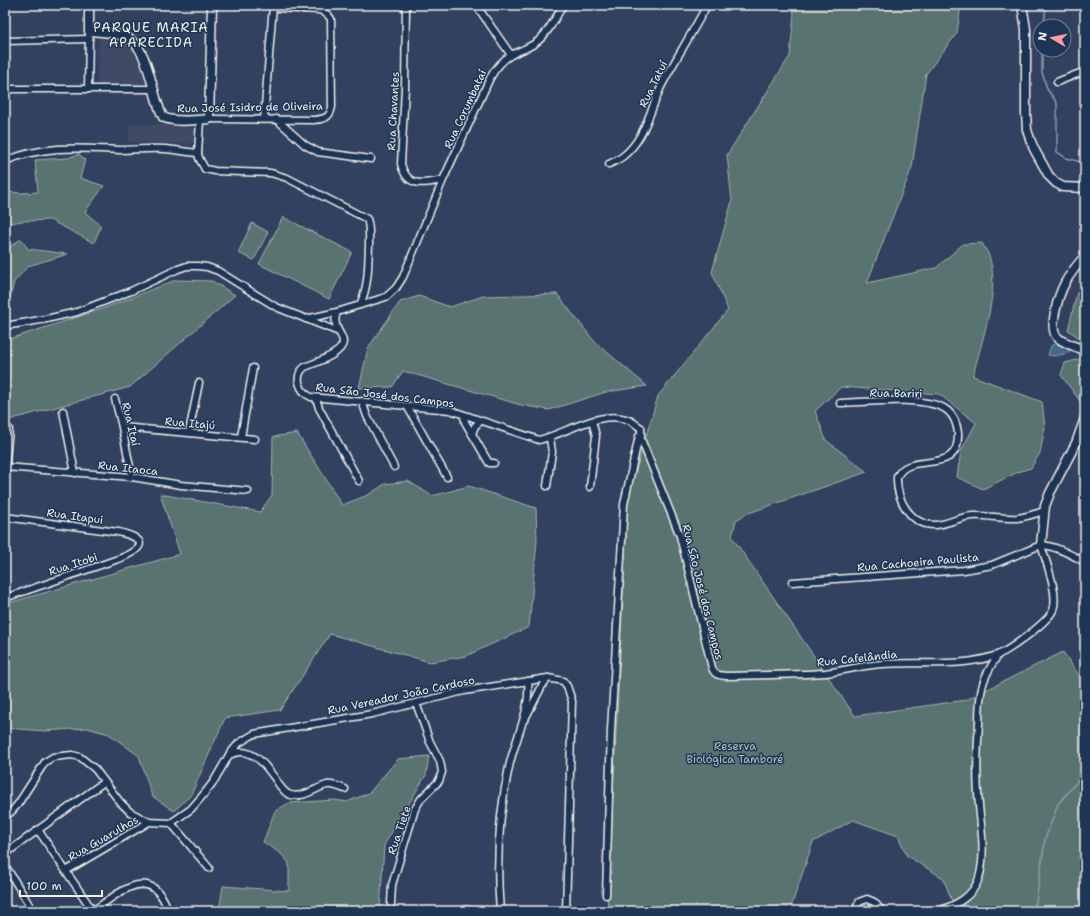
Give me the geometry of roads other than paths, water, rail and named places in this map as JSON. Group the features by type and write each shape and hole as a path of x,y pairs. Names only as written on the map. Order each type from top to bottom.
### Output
{"street":[{"path":"88,89 89,5"},
{"path":"209,119 212,5"},
{"name":"Rua Chavantes","path":"406,5 405,88 401,164 406,177 417,183 423,184 443,180"},
{"path":"476,5 511,56"},
{"name":"Rua Corumbataí","path":"306,319 337,312 386,297 396,288 403,277 443,180 490,78 500,63 528,48 545,34 563,5"},
{"name":"Rua Tatuí","path":"609,164 623,156 638,138 662,85 706,5"},
{"path":"1022,5 1026,29 1026,113 1027,130 1030,139 1045,169 1056,183 1063,187 1085,188"},
{"path":"264,119 273,7"},
{"name":"Rua José Isidro de Oliveira","path":"89,35 115,33 130,39 136,45 143,57 150,76 152,89 162,117 166,119 314,120 327,118 330,116 332,107 332,24 328,15 320,10 273,7"},
{"path":"5,41 89,35"},
{"path":"1057,82 1085,71"},
{"path":"5,89 152,89"},
{"path":"276,119 305,145 318,152 371,159"},
{"path":"200,120 198,153 205,169 210,171 272,173 280,175 367,219 369,231 368,275 364,295 360,305"},
{"path":"5,161 38,151 64,148 165,149 198,153"},
{"path":"1085,256 1064,284 1053,325 1055,334 1059,339 1085,351"},
{"path":"5,326 77,312 131,291 178,269 187,266 197,266 207,267 218,271 276,307 339,332"},
{"name":"Rua São José dos Campos","path":"337,312 335,322 343,342 339,350 305,367 299,375 299,382 306,394 316,398 450,410 539,440 550,438 600,419 619,418 631,421 641,428 641,439 680,536 712,668 714,673 717,675"},
{"path":"241,437 254,368"},
{"path":"189,432 199,383"},
{"path":"316,398 321,411 359,481"},
{"name":"Rua Itaí","path":"115,399 132,477"},
{"name":"Rua Bariri","path":"840,403 902,401 922,403 947,410 954,418 958,439 956,449 950,456 941,461 906,467 898,474 896,481 904,507 918,522 926,525 937,525 969,516 1016,518 1025,517 1044,511"},
{"path":"362,402 394,467"},
{"path":"407,406 448,477"},
{"path":"63,411 75,473"},
{"path":"464,415 465,422 489,463 494,463"},
{"path":"1085,418 1076,443 1050,493 1044,511 1041,545 1047,545 1063,550 1085,562"},
{"path":"472,434 475,426 481,421"},
{"path":"590,487 596,439 592,421"},
{"name":"Rua Itajú","path":"122,427 255,439"},
{"path":"606,895 611,730 624,504 641,428"},
{"path":"5,468 9,430"},
{"path":"547,486 552,452 550,438"},
{"name":"Rua Itaoca","path":"5,468 25,468 132,477 248,491"},
{"name":"Rua Itapui","path":"5,517 118,532 133,536 140,542"},
{"name":"Rua Itobi","path":"5,598 132,554 138,549 140,542"},
{"name":"Rua Cafelândia","path":"717,675 826,673 882,664 976,661 998,655 1043,623 1052,612 1054,596 1041,545"},
{"name":"Rua Cachoeira Paulista","path":"792,582 964,570 992,565 1041,545"},
{"name":"Rua Cafelândia","path":"938,911 958,904 973,889 978,878 983,843 977,763 980,697 984,678 998,655"},
{"path":"522,725 536,696 548,678"},
{"name":"Rua Vereador João Cardoso","path":"171,823 191,809 214,781 229,755 239,743 254,734 372,714 464,691 548,678 563,681 567,686 572,701 566,911"},
{"path":"500,911 499,865 502,814 509,767 522,725 528,699 528,681"},
{"name":"Rua Tiete","path":"391,904 392,885 416,809 421,799 439,781 442,772 440,761 430,742 416,703"},
{"path":"229,755 240,752 246,753 258,759 267,768 280,787 293,795 299,796 327,785 345,789"},
{"path":"5,817 18,804 45,762 53,757 72,755 80,757 87,761 95,769 120,802 130,812 149,822 171,823 209,868"},
{"path":"5,854 104,782"},
{"name":"Rua Guarulhos","path":"66,871 149,822"},
{"path":"38,830 93,911 130,886 146,884 152,886 158,891 168,911"},
{"path":"5,865 33,911"},
{"path":"855,911 859,902 868,899 874,902 882,911"}],"waterway":[{"path":"1045,18 1046,5"},
{"path":"1042,58 1042,72 1047,89 1057,103 1057,152 1066,158 1085,163"},
{"path":"1030,911 1036,902 1045,839 1058,804 1085,772"}],"district":[{"name":"PARQUE MARIA APARECIDA","path":"151,34"}],"park label":[{"name":"Reserva Biológica Tamboré","path":"735,752"}]}
